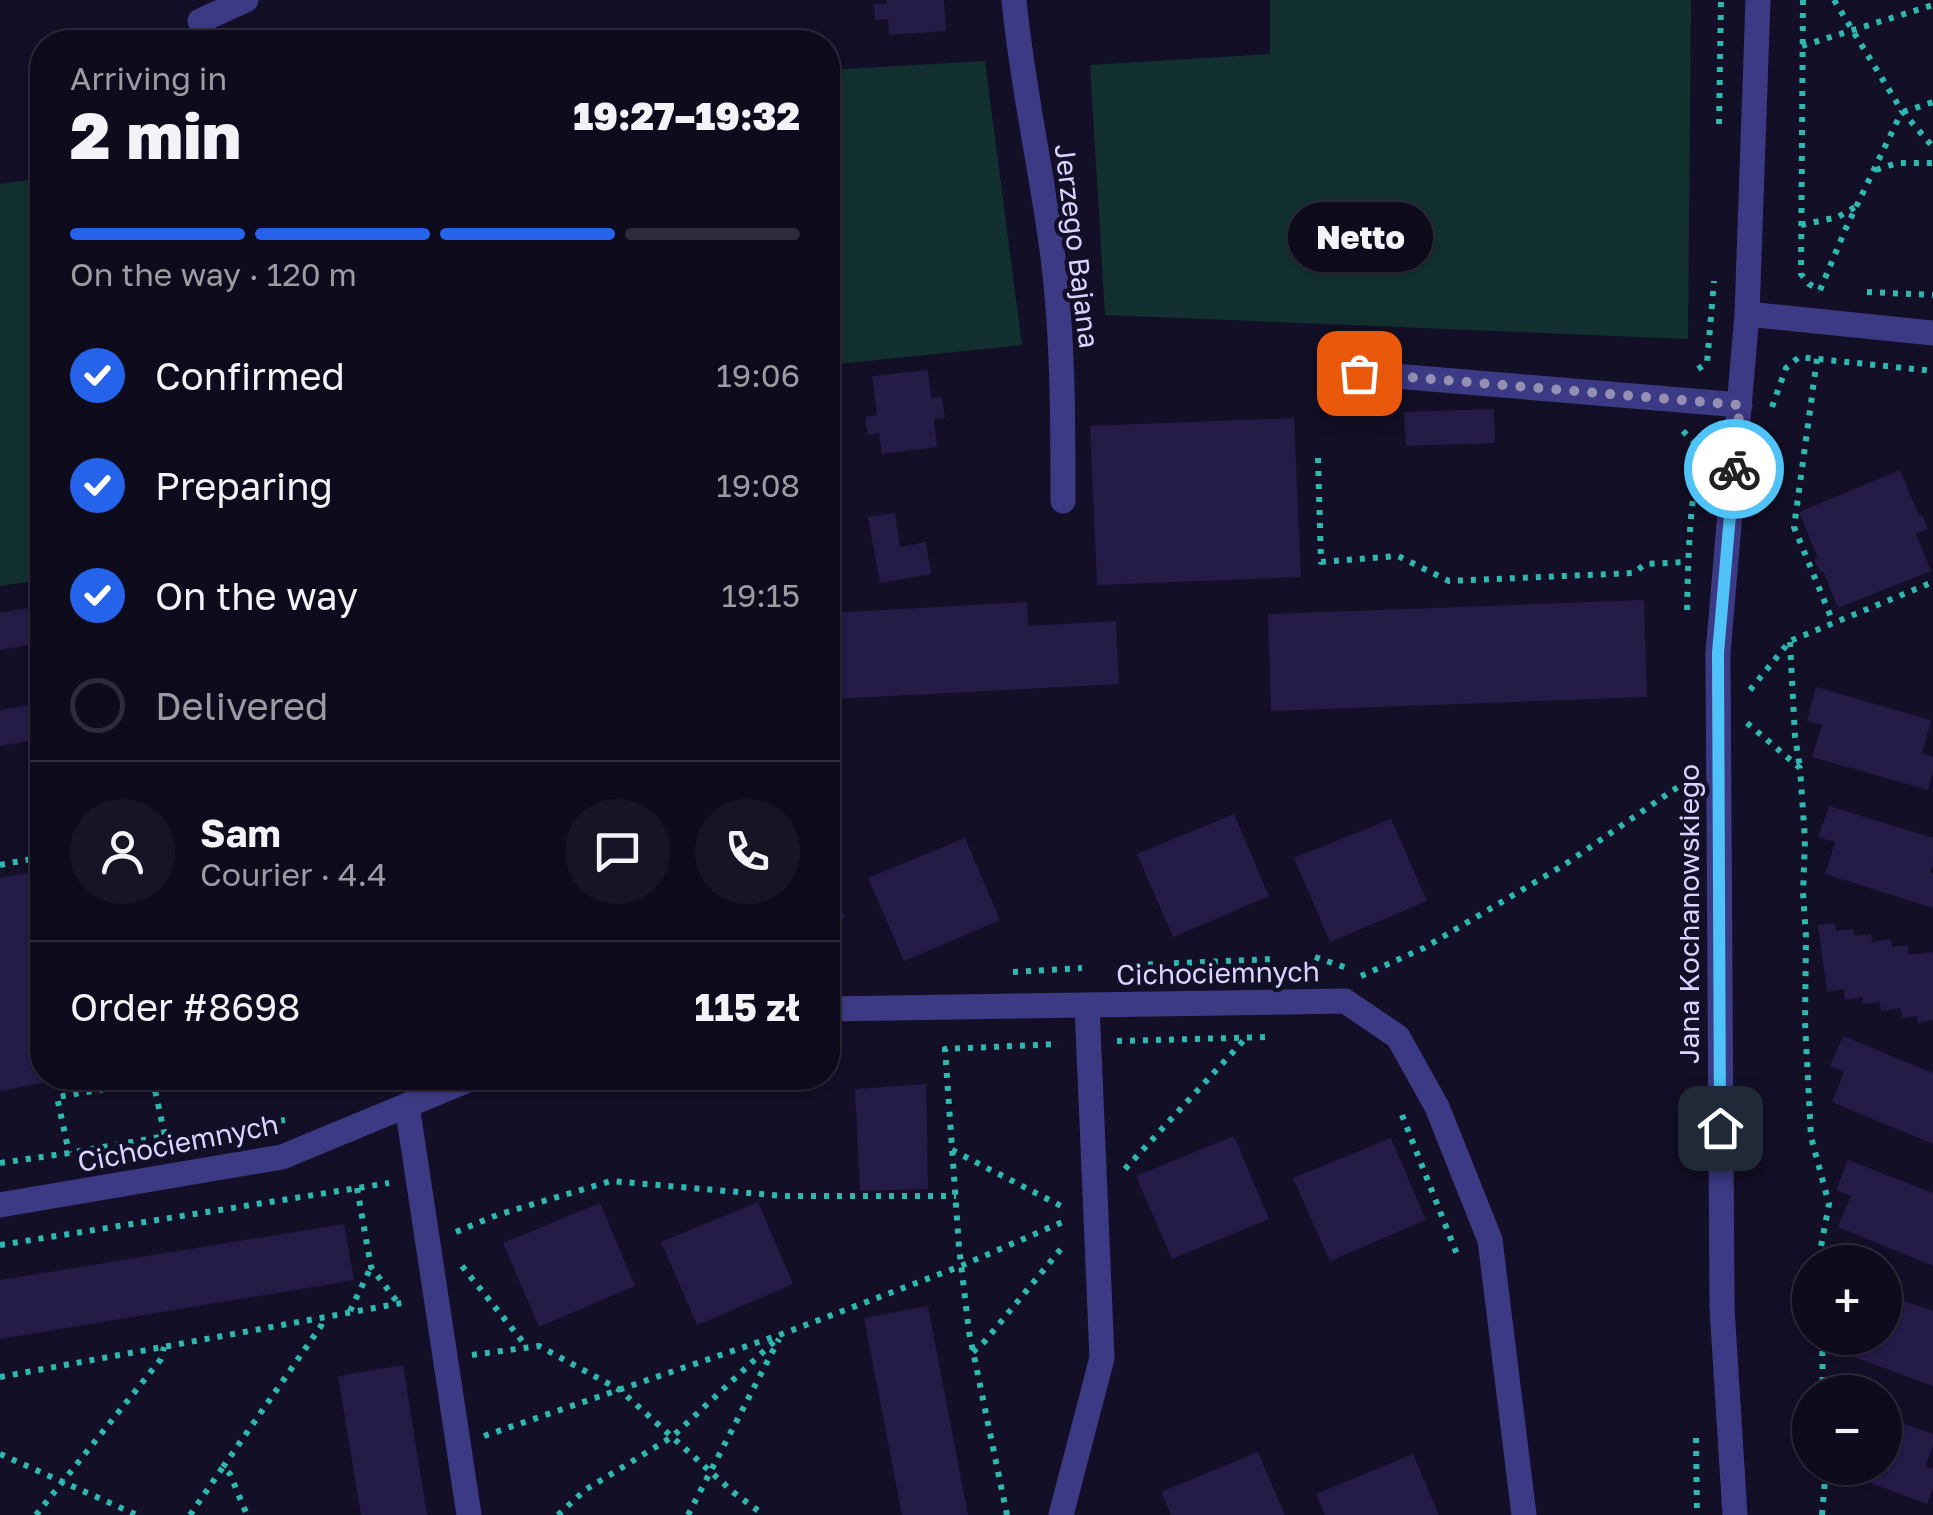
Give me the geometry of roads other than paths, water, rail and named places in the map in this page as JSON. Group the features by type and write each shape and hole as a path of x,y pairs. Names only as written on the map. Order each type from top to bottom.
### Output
{"street":[{"path":"200,21 246,0"},
{"name":"Jerzego Bajana","path":"1014,0 1053,256 1064,380 1063,501"},
{"name":"Jana Kochanowskiego","path":"1735,1515 1722,1308 1718,653 1747,314 1758,0"},
{"path":"1747,314 1933,333"},
{"path":"1359,373 1740,405"},
{"name":"Cichociemnych","path":"840,1010 1345,1001 1398,1037 1437,1107 1490,1240 1524,1515"},
{"path":"1061,1515 1102,1358 1086,1208 1087,1006"},
{"name":"Cichociemnych","path":"0,1205 282,1157 444,1090"},
{"path":"407,1105 468,1515"}],"place":[{"name":"Netto","path":"1359,373"}]}
